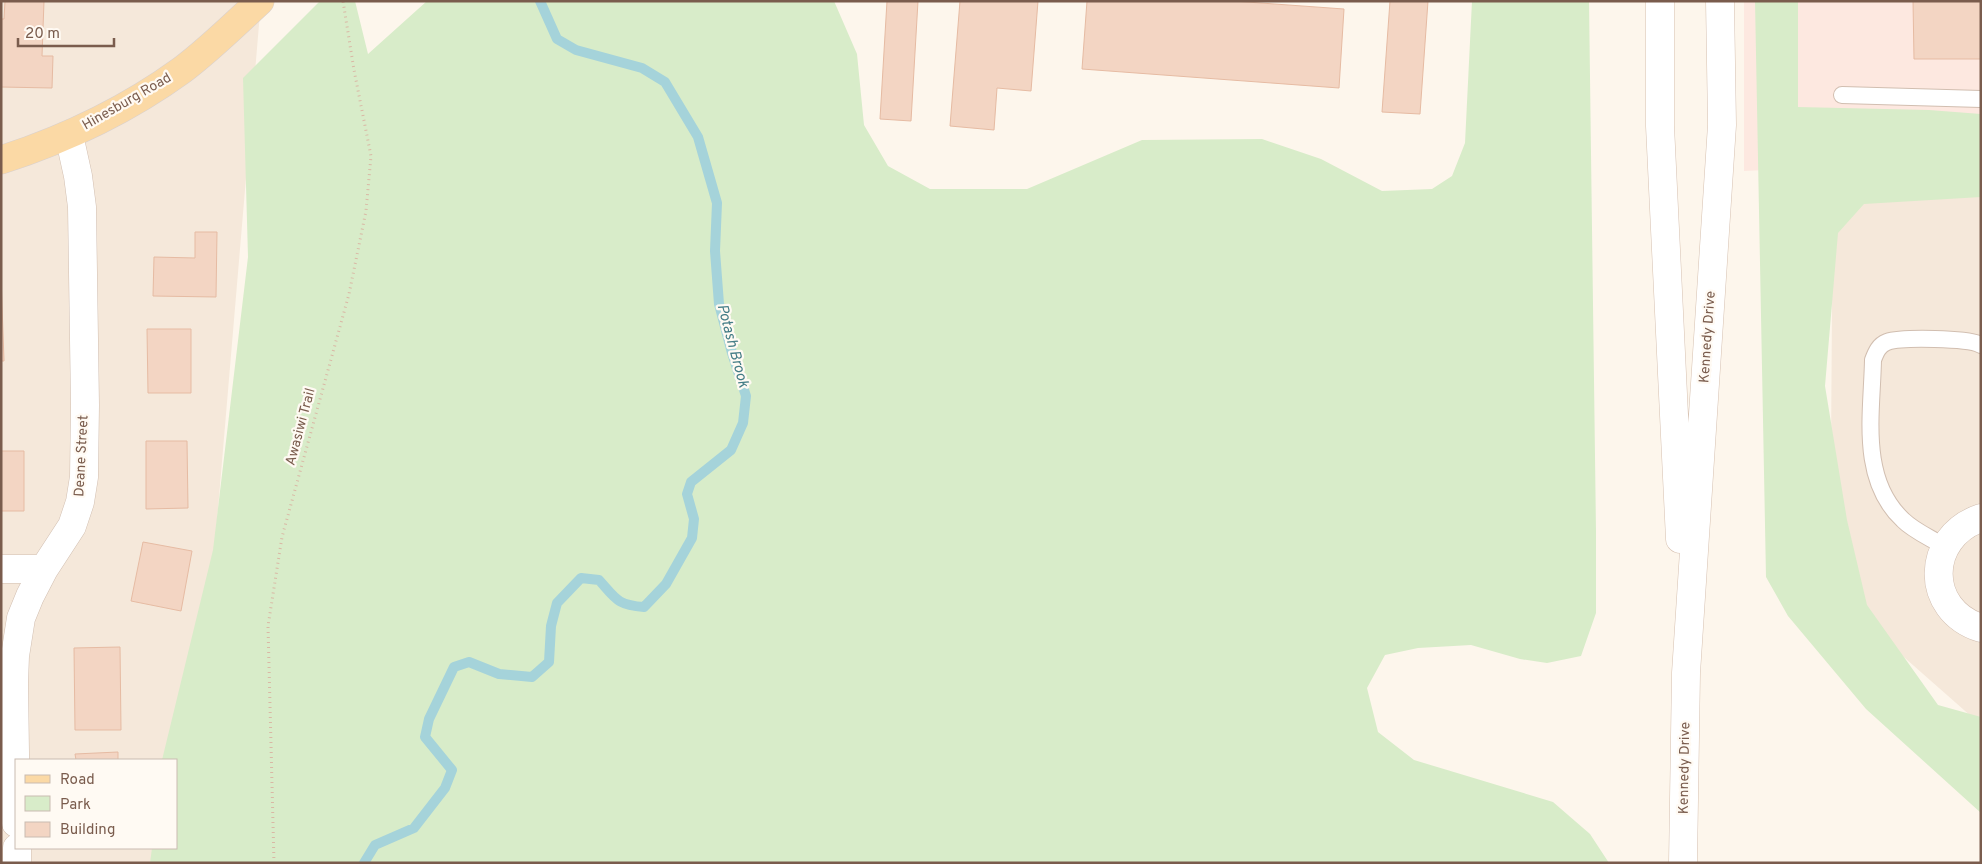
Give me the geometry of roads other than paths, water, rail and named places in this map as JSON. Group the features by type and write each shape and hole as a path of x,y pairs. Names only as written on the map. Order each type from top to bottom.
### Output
{"main road":[{"name":"Hinesburg Road","path":"1,160 69,135 108,117 147,94 184,68 260,1"},
{"name":"Kennedy Drive","path":"1660,1 1660,126 1686,673"},
{"name":"Kennedy Drive","path":"1683,863 1686,673 1722,125 1720,1"},
{"name":"Deane Street","path":"15,759 14,683 17,639 21,618 44,569 72,526 80,502 84,477 85,405 82,207 78,176 69,135"},
{"path":"1981,518 1960,528 1945,547 1940,559 1938,572 1944,598 1951,609 1960,618 1981,628"},
{"path":"1,569 44,569"},
{"path":"17,849 17,863"}],"lane":[{"path":"1842,95 1981,99"},
{"path":"1945,547 1904,521 1891,508 1880,486 1873,466 1871,443 1873,360 1878,348 1885,342 1898,340 1969,340 1981,345"}],"waterway":[{"name":"Potash Brook","path":"364,863 375,845 414,828 445,788 452,770 425,737 429,719 454,667 469,662 499,674 532,677 549,662 551,626 557,603 581,578 599,580 622,603 644,607 666,584 692,538 694,519 687,494 691,482 731,450 743,423 746,396 719,304 715,251 717,203 698,137 665,82 642,68 576,50 557,39 540,1"}]}
